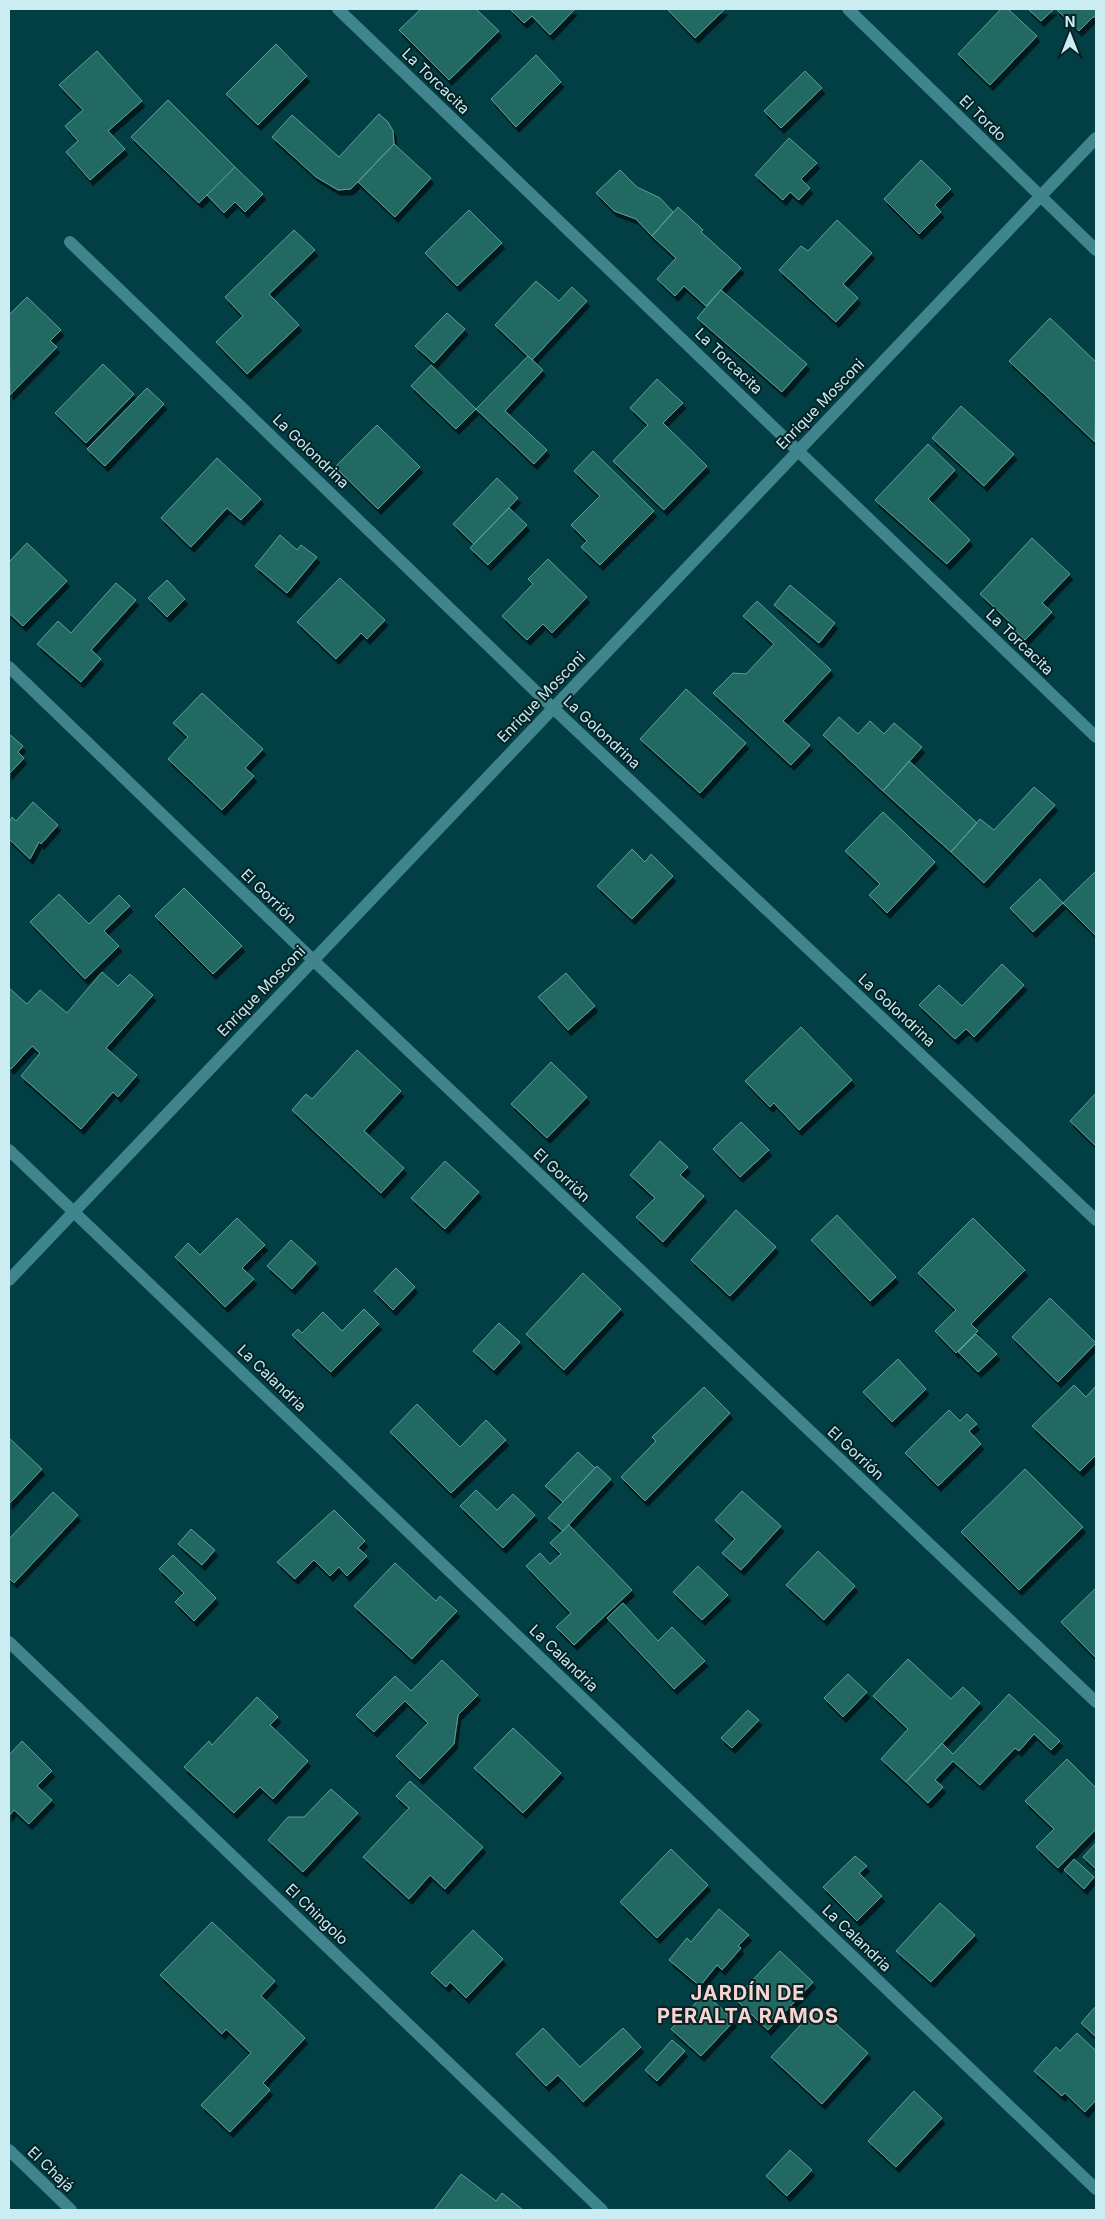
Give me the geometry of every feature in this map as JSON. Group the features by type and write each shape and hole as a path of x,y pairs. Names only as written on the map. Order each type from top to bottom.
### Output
{"street":[{"name":"La Torcacita","path":"338,9 1096,737"},
{"name":"El Tordo","path":"848,9 1096,250"},
{"name":"Enrique Mosconi","path":"9,1280 1096,138"},
{"name":"La Golondrina","path":"70,242 553,708 1096,1220"},
{"name":"El Gorrión","path":"9,667 312,960 1096,1702"},
{"name":"La Calandria","path":"9,1150 1096,2189"},
{"name":"El Chingolo","path":"9,1642 602,2210"},
{"name":"El Chajá","path":"9,2150 71,2210"}],"building":[{"path":"421,9 476,9 499,31 449,80 399,30"},
{"path":"510,9 574,10 550,35 532,16 524,23"},
{"path":"667,9 725,9 695,38"},
{"path":"1001,9 1008,9 1037,36 990,85 958,54"},
{"path":"1028,9 1054,9 1041,21"},
{"path":"1056,9 1096,9 1096,17 1093,17 1079,31"},
{"path":"276,44 307,76 258,125 226,94"},
{"path":"97,51 142,101 108,131 125,149 90,180 66,152 78,141 65,126 83,110 59,85"},
{"path":"536,55 561,82 516,127 491,99"},
{"path":"805,71 822,88 781,128 764,111"},
{"path":"168,100 235,167 199,203 131,137"},
{"path":"379,114 388,122 393,131 394,144 351,189 338,190 316,177 272,137 292,115 339,157"},
{"path":"789,138 817,163 801,179 810,188 799,200 790,192 783,200 755,175"},
{"path":"394,144 431,178 395,217 358,182"},
{"path":"921,160 951,189 935,205 941,212 919,234 884,199"},
{"path":"235,167 263,194 245,212 235,202 224,213 207,195"},
{"path":"620,170 637,187 660,198 673,212 652,236 636,219 614,211 596,193"},
{"path":"678,207 703,230 701,232 741,268 706,306 684,286 675,296 657,279 676,258 652,236"},
{"path":"469,210 502,243 457,286 425,253"},
{"path":"837,220 872,253 843,284 858,298 836,322 779,270 801,246 808,251"},
{"path":"294,230 315,250 269,294 299,325 247,374 216,342 243,316 225,297"},
{"path":"536,281 559,301 572,287 587,301 532,360 495,325"},
{"path":"721,290 807,364 782,392 697,318"},
{"path":"27,297 61,330 50,341 57,347 10,395 9,315"},
{"path":"447,313 465,329 434,363 415,346"},
{"path":"1050,318 1096,362 1095,442 1009,361"},
{"path":"528,356 543,370 505,411 547,450 534,464 476,409"},
{"path":"103,364 134,394 86,443 55,413"},
{"path":"431,365 476,409 456,429 411,386"},
{"path":"657,379 683,403 663,423 707,466 664,510 613,461 648,425 630,408"},
{"path":"147,388 164,404 105,466 87,449"},
{"path":"961,406 1014,454 984,486 932,438"},
{"path":"377,425 420,467 378,509 335,467"},
{"path":"928,444 955,470 928,499 970,540 947,564 875,500"},
{"path":"593,451 654,511 600,565 581,547 587,541 571,525 600,496 574,471"},
{"path":"217,458 261,499 241,520 227,508 191,547 161,518"},
{"path":"497,478 518,498 474,544 453,524"},
{"path":"509,508 527,525 488,565 470,548"},
{"path":"280,535 297,550 301,545 317,557 287,593 255,566"},
{"path":"1032,538 1070,574 1042,603 1052,612 1025,640 1010,626 1012,624 980,594"},
{"path":"27,543 67,581 23,626 9,613 9,562"},
{"path":"548,559 587,597 552,633 543,624 527,640 502,616 533,584 528,579"},
{"path":"340,578 385,620 367,639 361,633 336,659 297,622"},
{"path":"167,580 185,599 167,617 148,598"},
{"path":"116,583 136,600 91,650 101,659 81,682 37,644 58,621 71,633"},
{"path":"790,585 835,623 819,643 774,605"},
{"path":"757,601 831,670 783,721 810,745 791,765 713,693 733,673 746,674 774,644 743,616"},
{"path":"686,689 746,743 700,793 640,739"},
{"path":"202,693 263,749 245,768 254,776 222,810 168,759 188,737 173,723"},
{"path":"839,717 858,734 870,721 884,734 894,723 922,747 883,791 823,735"},
{"path":"9,734 23,746 18,752 24,758 9,774"},
{"path":"909,761 977,823 951,852 883,791"},
{"path":"1034,787 1055,805 984,883 951,852 980,819 994,830"},
{"path":"33,802 58,825 41,844 39,842 30,859 9,839 9,823 12,817 16,821"},
{"path":"883,812 935,862 887,913 869,895 880,884 845,851"},
{"path":"632,849 645,862 651,854 673,876 632,919 597,886"},
{"path":"1096,871 1096,936 1063,903"},
{"path":"1040,879 1063,903 1033,932 1010,908"},
{"path":"184,888 242,946 213,974 155,916"},
{"path":"59,894 89,924 119,895 130,906 104,931 119,946 85,979 30,922"},
{"path":"1002,964 1024,985 974,1037 966,1029 955,1039 919,1005 939,985 962,1006"},
{"path":"102,972 118,986 130,974 153,995 106,1048 137,1075 118,1097 113,1092 81,1129 21,1076 40,1053 32,1046 11,1069 9,1067 9,988 27,1004 40,990 67,1013"},
{"path":"566,973 595,1006 568,1030 538,997"},
{"path":"801,1027 852,1080 799,1130 774,1103 770,1107 745,1081"},
{"path":"357,1050 401,1091 364,1131 404,1168 381,1193 292,1110 306,1094 312,1099"},
{"path":"551,1062 587,1097 547,1138 511,1104"},
{"path":"1096,1093 1096,1146 1070,1121"},
{"path":"741,1122 769,1150 740,1177 713,1149"},
{"path":"660,1141 688,1167 680,1175 704,1196 663,1242 636,1217 655,1198 630,1175"},
{"path":"445,1161 479,1192 445,1229 411,1198"},
{"path":"736,1210 776,1247 730,1296 691,1260"},
{"path":"837,1215 896,1277 870,1301 811,1240"},
{"path":"237,1218 265,1245 242,1268 254,1279 225,1307 175,1257 188,1243 200,1255"},
{"path":"973,1218 1025,1270 971,1324 978,1331 956,1353 935,1331 956,1310 918,1273"},
{"path":"291,1240 316,1263 292,1289 267,1266"},
{"path":"396,1268 415,1287 393,1310 374,1291"},
{"path":"583,1273 621,1309 564,1370 526,1334"},
{"path":"1050,1298 1096,1343 1058,1382 1012,1337"},
{"path":"364,1309 379,1324 331,1372 292,1335 298,1329 302,1333 323,1312 342,1331"},
{"path":"499,1323 520,1342 494,1370 473,1351"},
{"path":"976,1334 997,1354 978,1372 958,1352"},
{"path":"898,1359 926,1389 892,1422 863,1392"},
{"path":"1074,1385 1086,1397 1096,1386 1096,1455 1080,1471 1032,1426"},
{"path":"704,1387 730,1413 645,1501 621,1477 656,1441 652,1437"},
{"path":"417,1404 460,1447 486,1420 506,1440 451,1493 390,1432"},
{"path":"949,1410 960,1421 967,1414 977,1424 969,1431 981,1444 938,1486 905,1453"},
{"path":"9,1438 42,1469 9,1504"},
{"path":"578,1452 595,1468 563,1502 545,1486"},
{"path":"597,1466 611,1479 563,1531 548,1518"},
{"path":"1025,1469 1083,1527 1019,1590 961,1532"},
{"path":"476,1490 497,1510 513,1494 535,1515 503,1548 460,1506"},
{"path":"742,1491 781,1526 741,1570 722,1553 735,1539 715,1520"},
{"path":"53,1492 78,1515 14,1583 9,1578 9,1539"},
{"path":"334,1510 365,1541 358,1548 367,1556 347,1576 339,1567 330,1576 314,1560 295,1579 277,1562"},
{"path":"569,1525 632,1590 574,1645 556,1627 571,1613 526,1566 540,1553 550,1564 561,1554 550,1543"},
{"path":"191,1529 215,1550 202,1565 178,1544"},
{"path":"818,1551 855,1586 824,1620 786,1585"},
{"path":"173,1555 216,1598 194,1621 175,1602 184,1593 159,1569"},
{"path":"395,1563 436,1601 440,1596 457,1611 412,1659 354,1606"},
{"path":"698,1566 728,1595 702,1620 673,1592"},
{"path":"1096,1588 1096,1658 1061,1622"},
{"path":"623,1603 658,1641 672,1627 705,1661 674,1689 607,1618"},
{"path":"908,1659 951,1699 963,1687 980,1703 906,1782 881,1759 908,1729 873,1696"},
{"path":"442,1660 478,1695 458,1715 454,1744 420,1779 396,1756 428,1723 405,1701 374,1732 356,1715 395,1676 411,1691"},
{"path":"848,1674 867,1692 843,1717 824,1698"},
{"path":"1009,1694 1060,1741 1051,1750 1034,1734 1019,1751 1015,1748 980,1785 953,1761 935,1780 943,1787 928,1803 906,1782 942,1743 953,1754"},
{"path":"257,1697 278,1717 270,1725 308,1761 273,1799 260,1787 234,1813 184,1767 209,1741 212,1745"},
{"path":"748,1710 759,1720 732,1748 721,1738"},
{"path":"513,1728 561,1773 523,1813 474,1768"},
{"path":"22,1741 52,1771 37,1786 52,1800 29,1824 14,1810 9,1816 9,1755"},
{"path":"1067,1759 1096,1788 1096,1829 1058,1868 1036,1847 1054,1829 1025,1801"},
{"path":"410,1781 483,1847 445,1889 430,1875 409,1899 363,1857 409,1808 396,1796"},
{"path":"331,1789 358,1813 303,1872 268,1840 288,1817 304,1817"},
{"path":"1096,1843 1096,1869 1083,1857"},
{"path":"671,1849 708,1885 657,1938 620,1902"},
{"path":"855,1856 867,1866 859,1873 882,1896 857,1921 823,1887"},
{"path":"1074,1859 1094,1877 1084,1889 1064,1870"},
{"path":"940,1903 975,1935 931,1982 896,1951"},
{"path":"719,1909 749,1935 738,1946 741,1948 722,1970 717,1965 700,1986 669,1960 687,1938 691,1942"},
{"path":"212,1922 275,1981 261,1996 305,2038 263,2083 270,2090 230,2132 201,2105 251,2053 226,2029 222,2034 160,1975"},
{"path":"473,1930 503,1959 466,1998 450,1982 446,1987 431,1973"},
{"path":"780,1951 813,1982 768,2030 735,1999"},
{"path":"705,1993 734,2021 701,2056 671,2029"},
{"path":"1096,2006 1096,2037 1081,2023"},
{"path":"817,2007 868,2053 822,2104 771,2057"},
{"path":"543,2028 580,2067 623,2028 641,2047 583,2102 558,2075 546,2086 516,2054"},
{"path":"1077,2033 1096,2051 1096,2100 1085,2112 1065,2093 1062,2096 1034,2071 1056,2047 1060,2051"},
{"path":"672,2040 685,2051 657,2081 645,2070"},
{"path":"914,2091 942,2118 896,2167 868,2141"},
{"path":"790,2150 812,2170 787,2196 766,2176"},
{"path":"461,2174 496,2201 502,2193 523,2210 434,2210"}],"district":[{"name":"JARDÍN DE PERALTA RAMOS","path":"748,2004"}]}
